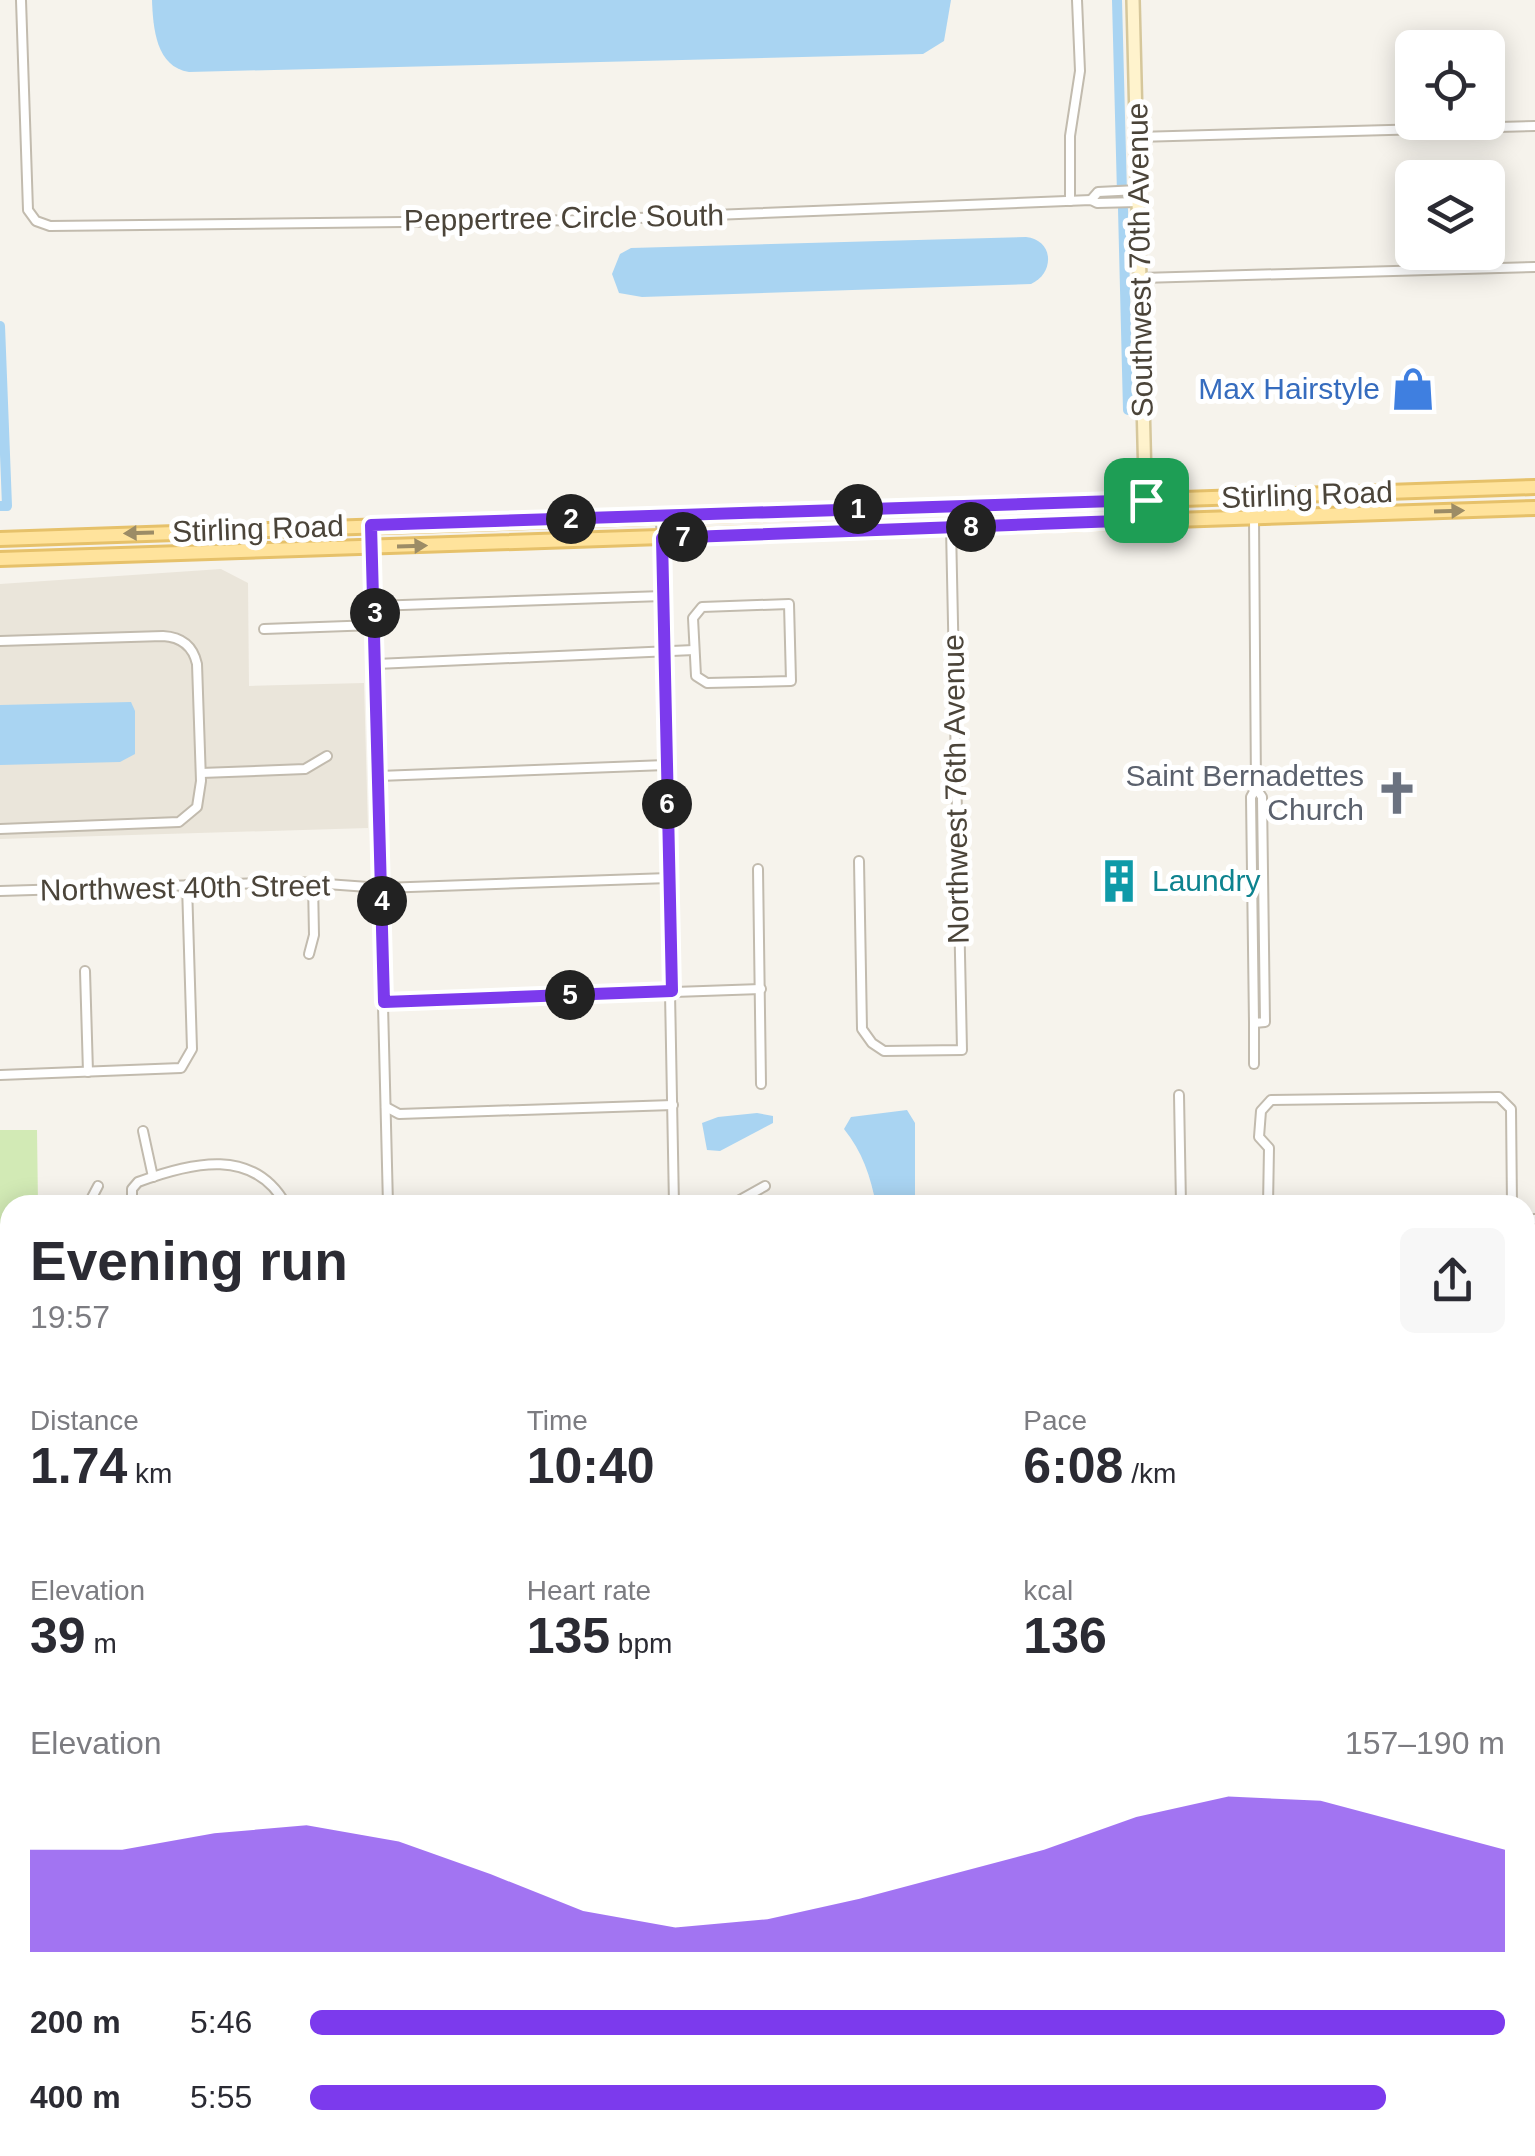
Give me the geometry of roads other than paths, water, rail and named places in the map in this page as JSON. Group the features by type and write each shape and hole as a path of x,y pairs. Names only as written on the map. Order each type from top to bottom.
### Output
{"main road":[{"name":"Stirling Road","path":"7,539 1535,487"},
{"path":"1372,492 1372,514"},
{"name":"Stirling Road","path":"0,559 1535,508"},
{"path":"0,547 7,539"}],"street":[{"name":"Peppertree Circle South","path":"21,0 28,210 36,221 50,226 587,220 1091,200 1098,192 1138,196"},
{"path":"1070,201 1070,136 1080,70 1078,0"},
{"name":"Southwest 70th Avenue","path":"1133,0 1146,520"},
{"path":"1137,137 1535,126"},
{"path":"1141,278 1535,267"},
{"path":"661,516 674,1195"},
{"path":"1254,518 1256,788 1262,797 1263,812 1265,1007 1264,1022 1254,1022 1254,1064"},
{"path":"371,525 388,1195"},
{"name":"Northwest 76th Avenue","path":"859,860 862,1028 872,1043 884,1051 962,1050 951,528"},
{"path":"374,606 663,596"},
{"path":"788,604 791,680 707,684 696,676 694,650 693,618 702,607 788,604"},
{"path":"264,628 375,626"},
{"path":"0,641 176,638 196,658 201,773 200,801 190,816 179,822 0,830"},
{"path":"376,664 694,650"},
{"path":"201,773 302,769 327,756"},
{"path":"379,776 666,765"},
{"path":"758,869 762,1084"},
{"name":"Northwest 40th Street","path":"0,892 187,884 313,883 382,888 669,878"},
{"path":"309,954 314,935 313,883"},
{"path":"0,1074 181,1068 192,1049 187,884"},
{"path":"86,971 88,1072"},
{"path":"384,1002 761,989"},
{"path":"1180,1095 1181,1195"},
{"path":"1268,1195 1269,1148 1259,1137 1261,1111 1271,1100 1499,1097 1511,1109 1512,1195"},
{"path":"386,1108 399,1114 673,1105"},
{"path":"143,1131 153,1177"},
{"path":"132,1195 132,1188 153,1177 197,1166 236,1164 259,1172 281,1195"},
{"path":"93,1195 98,1186"},
{"path":"749,1195 765,1186"}],"water":[{"path":"152,0 951,0 944,41 923,54 189,72 169,63 158,45"},
{"path":"1026,237 1042,244 1048,258 1044,272 1031,284 642,297 619,293 612,274 620,254 631,248"},
{"path":"131,702 135,711 135,754 120,762 0,765 0,705"},
{"path":"907,1110 915,1123 915,1195 874,1195 865,1165 844,1129 851,1117"},
{"path":"757,1113 773,1116 773,1123 720,1151 707,1150 702,1123 718,1117"}],"waterway":[{"path":"1117,0 1122,193"},
{"path":"1123,209 1128,410"},
{"path":"0,326 7,506 0,506"}],"place":[{"name":"Max Hairstyle","path":"1413,389"},
{"name":"Saint Bernadettes Church","path":"1397,793"},
{"name":"Laundry","path":"1119,881"}]}
